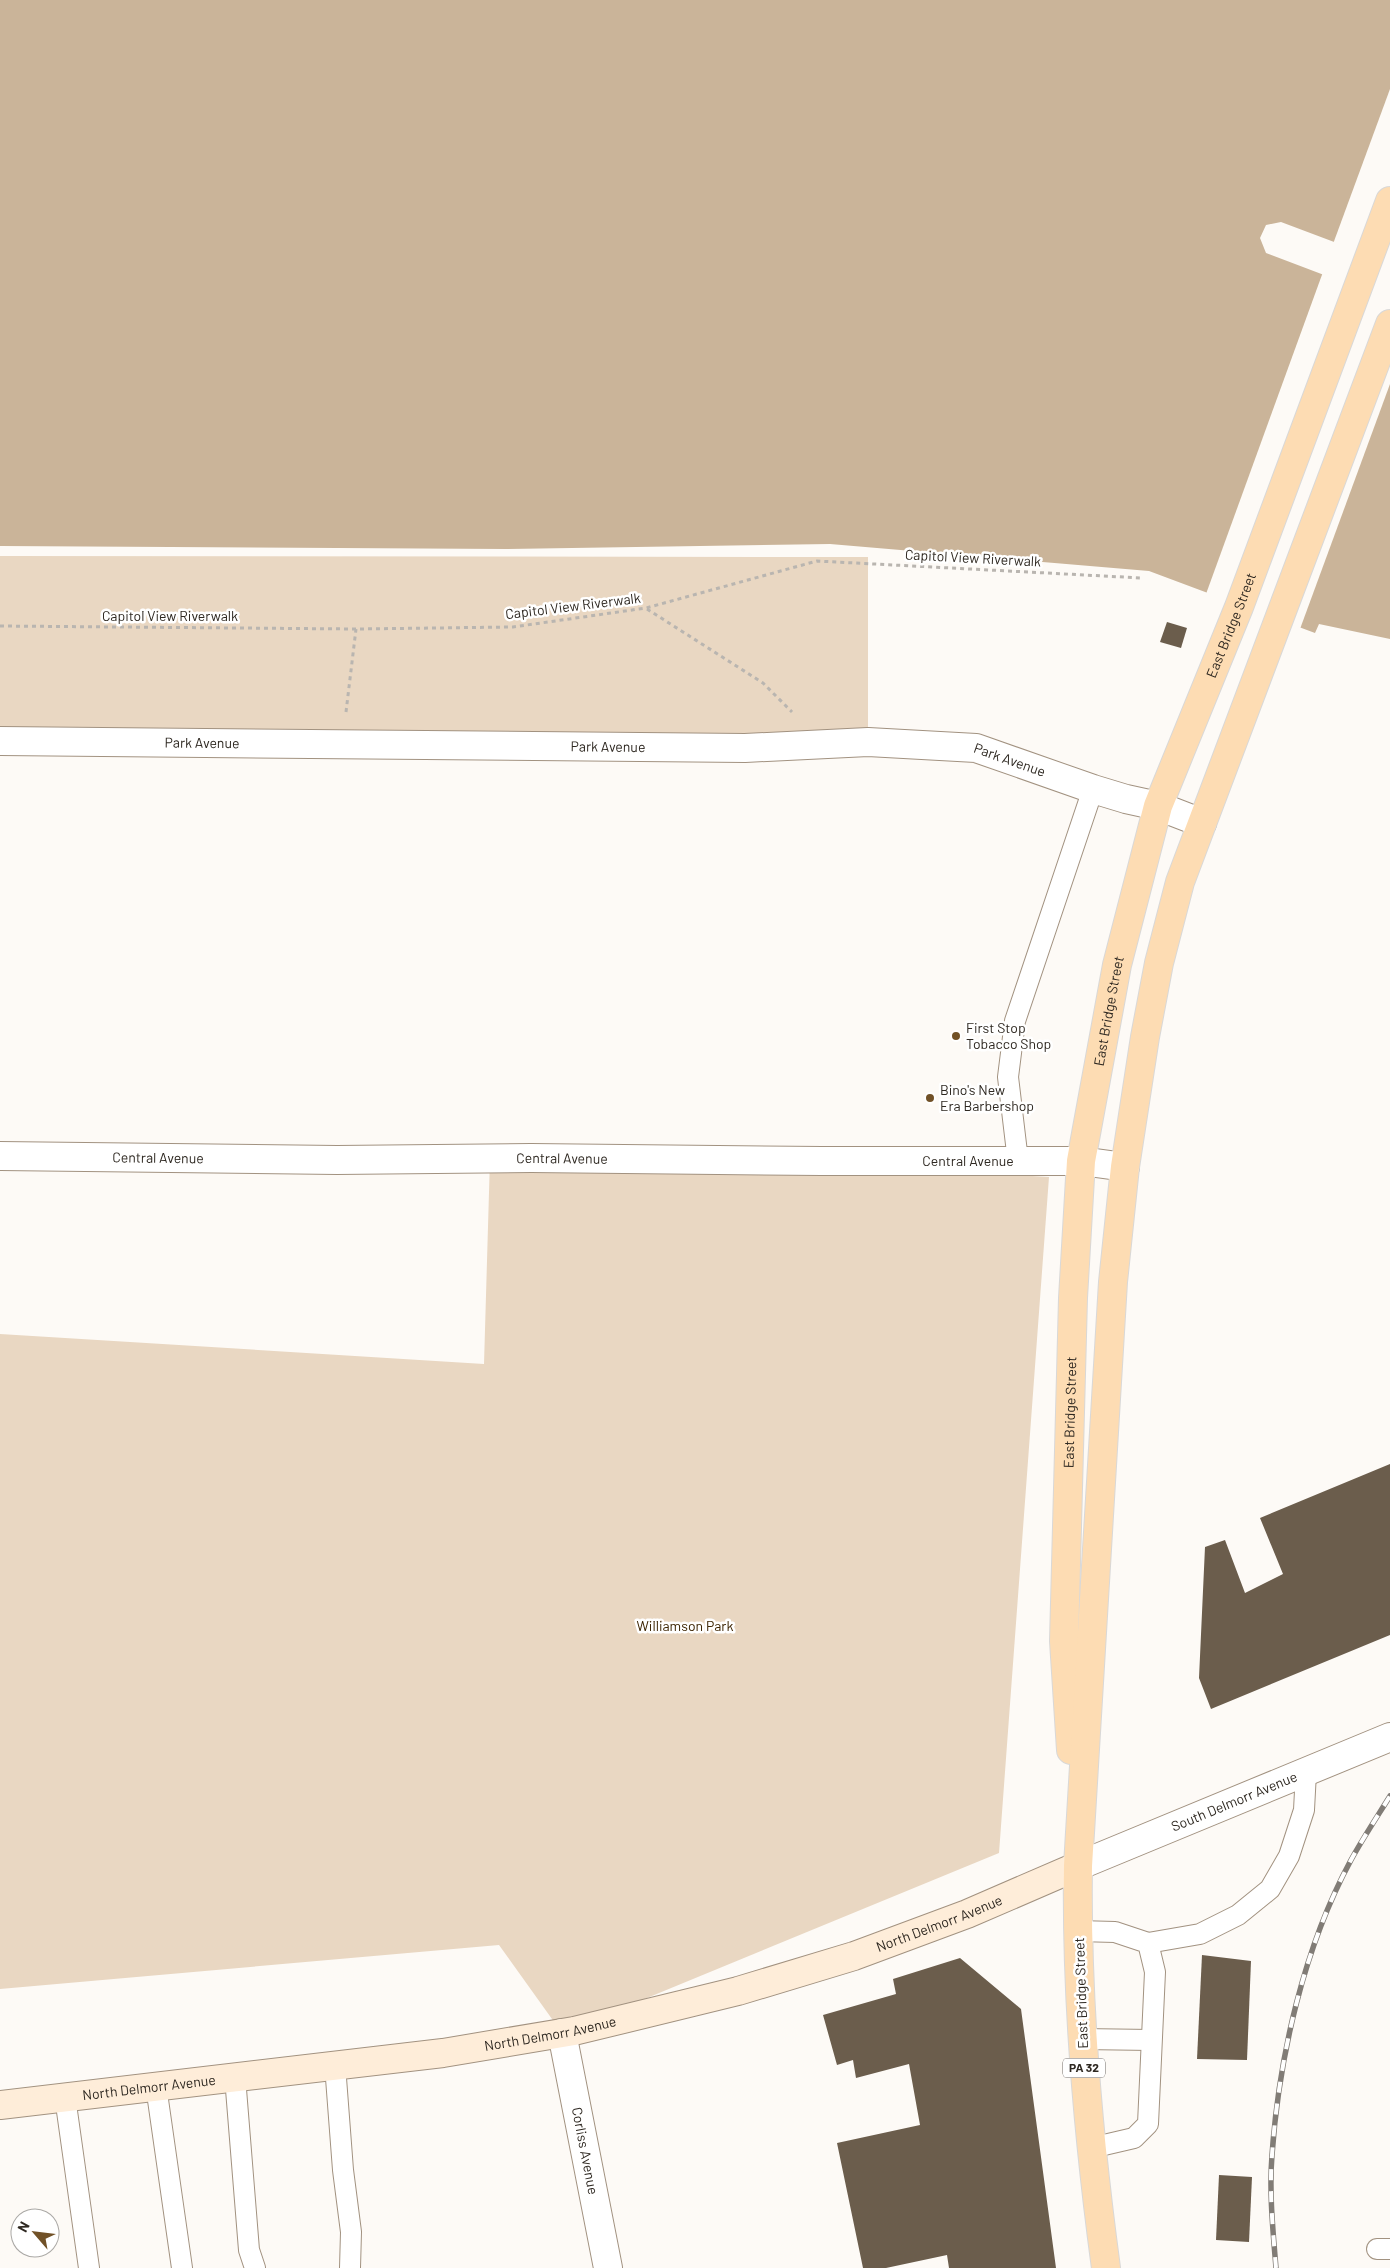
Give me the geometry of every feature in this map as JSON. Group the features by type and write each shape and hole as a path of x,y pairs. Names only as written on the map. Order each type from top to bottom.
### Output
{"main road":[{"name":"East Bridge Street","path":"1078,1866 1064,1641 1073,1298 1081,1161 1117,965 1158,806 1239,607 1390,201"},
{"name":"East Bridge Street","path":"1106,2268 1091,2148 1082,2039 1078,1931 1078,1866 1114,1282 1125,1167 1159,963 1180,882 1390,324"},
{"name":"North Delmorr Avenue","path":"0,2105 443,2052 562,2033 738,1991 854,1956 967,1914 1078,1866"}],"street":[{"name":"Park Avenue","path":"0,741 343,742 745,748 868,742 976,748 1093,789 1158,806 1202,823"},
{"name":"Central Avenue","path":"0,1156 337,1160 531,1158 1081,1161 1125,1167"},
{"name":"South Delmorr Avenue","path":"1078,1866 1390,1737"},
{"name":"Corliss Avenue","path":"562,2033 608,2268"}],"lane":[{"path":"1018,1161 1008,1077 1015,1021 1093,789"},
{"path":"1078,1931 1115,1932 1148,1943 1200,1934 1238,1915 1270,1889 1288,1856 1304,1810 1306,1772"},
{"path":"1091,2148 1134,2138 1148,2124 1155,1972 1148,1943"},
{"path":"1082,2039 1151,2040"},
{"path":"335,2065 343,2170 351,2232 350,2268"},
{"path":"235,2077 249,2250 255,2268"},
{"path":"156,2086 182,2268"},
{"path":"65,2097 89,2268"}],"path":[{"name":"Capitol View Riverwalk","path":"0,626 356,629 514,627 646,608 817,561 1142,578"},
{"path":"646,608 763,683 824,744"},
{"path":"343,742 356,629"}],"green space":[{"path":"0,556 868,557 868,742 0,735"},
{"name":"Williamson Park","path":"490,1158 785,1161 1049,1177 999,1853 562,2033 499,1945 0,1989 0,1334 484,1364"}],"shaded area":[{"path":"0,0 1390,0 1390,263 1281,222 1266,225 1260,238 1266,253 1390,300 1390,639 1319,624 1315,633 1149,571 830,544 506,549 0,546"}],"pier":[{"path":"1390,89 1390,266 1333,244"},
{"path":"1323,272 1390,297 1390,384 1300,629 1206,594"}],"building":[{"path":"1167,622 1187,628 1181,648 1160,642"},
{"path":"1390,1464 1390,1635 1211,1709 1199,1678 1205,1547 1225,1540 1245,1593 1283,1574 1260,1518"},
{"path":"1202,1955 1251,1961 1247,2060 1197,2059"},
{"path":"960,1958 1021,2009 1056,2268 949,2268 947,2255 886,2268 863,2268 837,2143 920,2125 909,2064 856,2078 853,2060 837,2065 823,2015 896,1994 893,1979"},
{"path":"1219,2175 1252,2177 1249,2242 1216,2240"}],"railway":[{"path":"1276,2268 1271,2197 1272,2155 1275,2117 1296,2003 1307,1965 1334,1894 1351,1860 1390,1796"}],"place":[{"name":"First Stop Tobacco Shop","path":"956,1036"},
{"name":"Bino's New Era Barbershop","path":"930,1098"}]}
